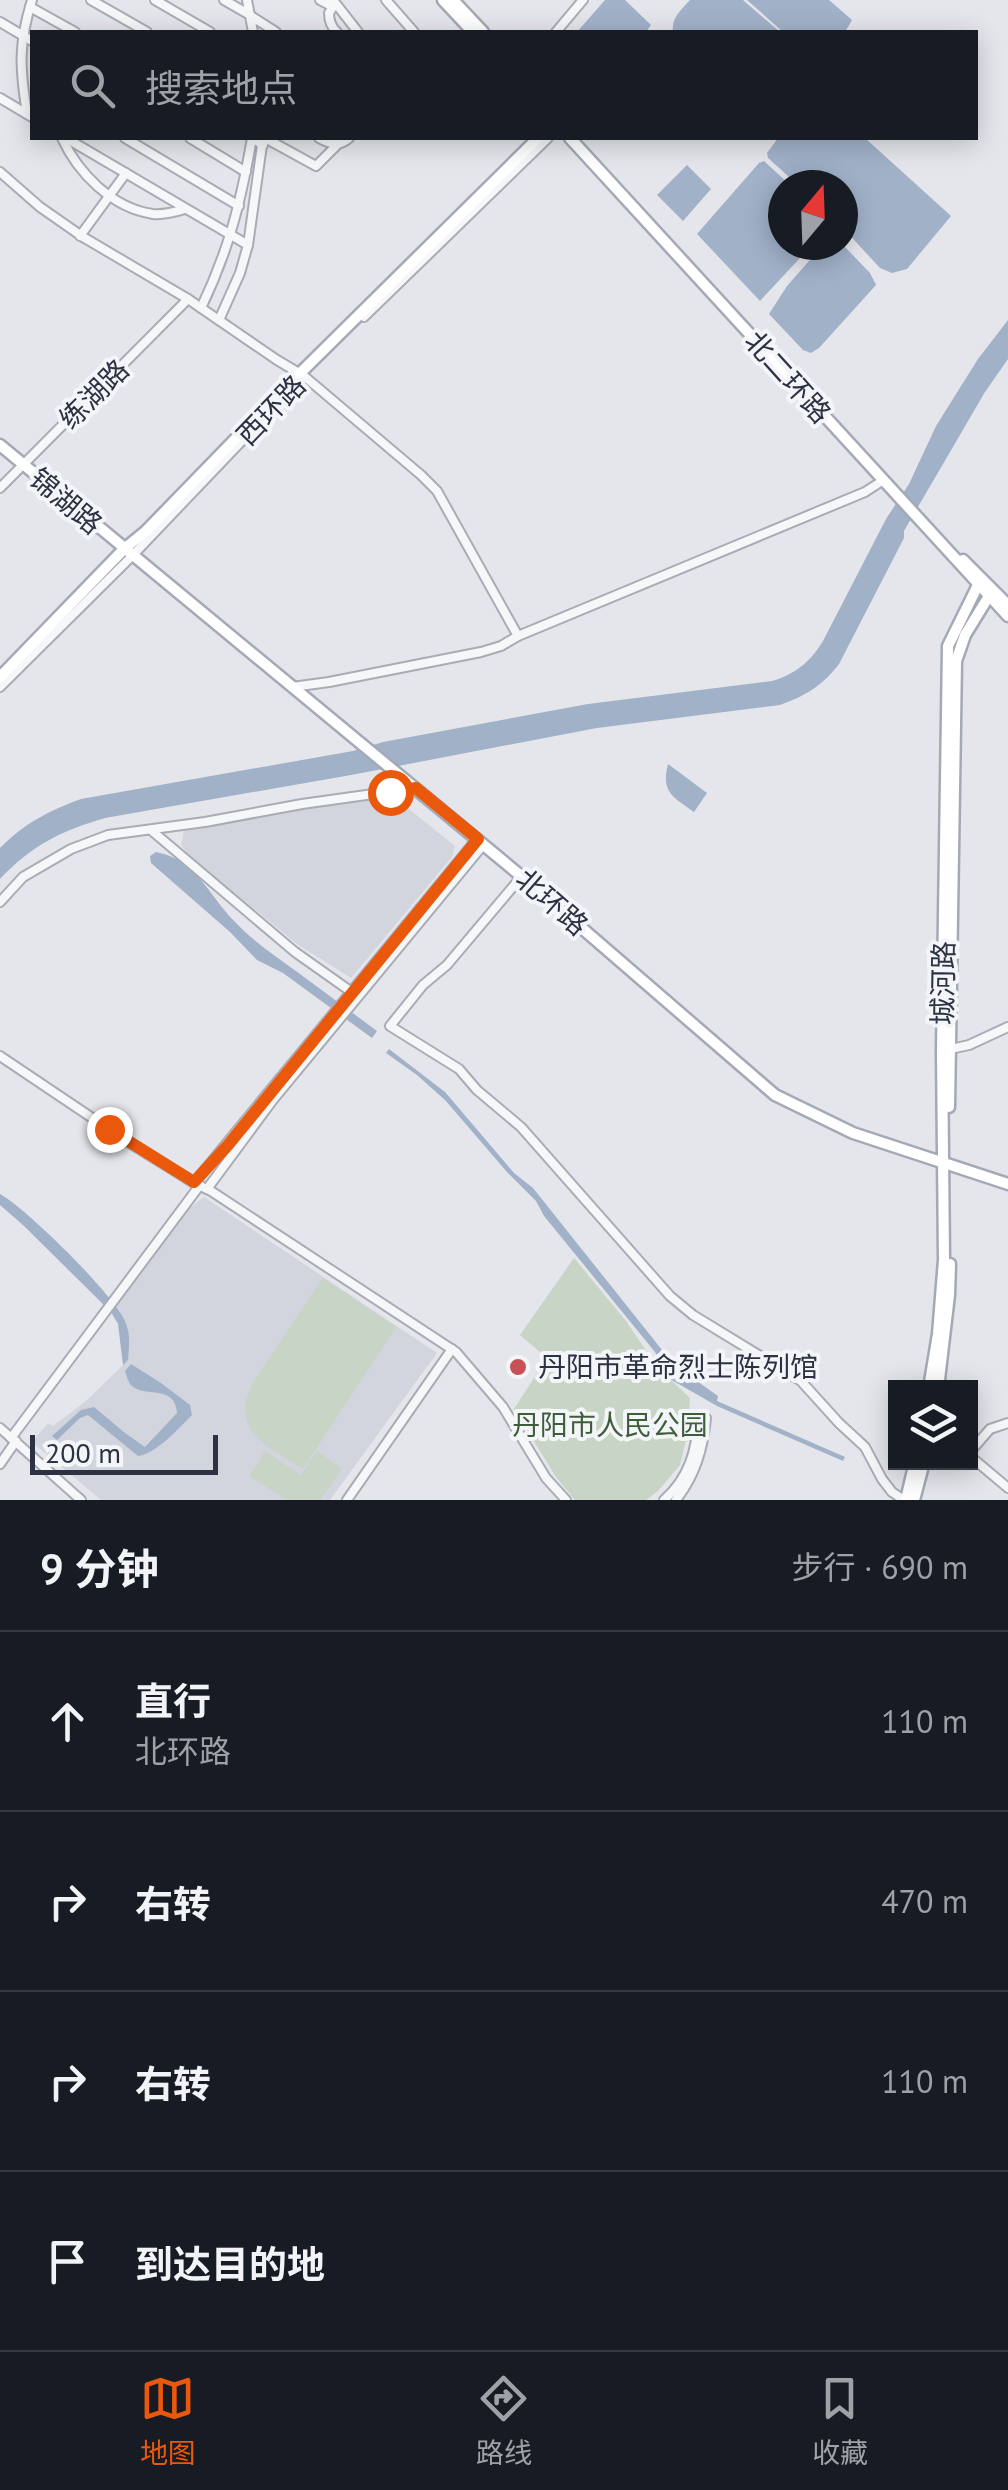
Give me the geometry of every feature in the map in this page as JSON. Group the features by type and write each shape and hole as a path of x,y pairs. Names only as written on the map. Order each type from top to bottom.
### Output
{"main road":[{"path":"443,0 466,30"},
{"path":"452,0 480,30"},
{"name":"西环路","path":"0,677 536,140"},
{"name":"北二环路","path":"572,140 889,485 1008,606"},
{"name":"北二环路","path":"581,140 889,485"},
{"name":"锦湖路","path":"0,445 128,552"},
{"name":"北二环路","path":"920,518 1008,616"},
{"name":"北环路","path":"128,552 522,876 775,1095 853,1133 1008,1184"},
{"name":"城河路","path":"930,1380 944,1260 948,646 978,585"},
{"name":"城河路","path":"946,1050 956,661 965,635 988,596"},
{"name":"城河路","path":"939,1380 951,1244 946,1165"},
{"path":"905,1500 913,1470"},
{"path":"914,1500 922,1470"}],"street":[{"path":"92,0 144,30"},
{"path":"154,0 206,30"},
{"path":"224,0 273,30"},
{"path":"247,0 253,30"},
{"path":"320,0 333,7 328,13 335,30"},
{"path":"333,0 356,30"},
{"path":"386,0 412,30"},
{"path":"558,30 583,0"},
{"path":"30,115 21,75 22,34 31,3 72,30"},
{"path":"0,22 30,40"},
{"path":"21,75 30,81"},
{"path":"0,98 30,115"},
{"path":"65,140 80,168 110,196 152,214 185,209"},
{"path":"68,140 248,244"},
{"path":"128,140 239,206"},
{"path":"193,140 259,179"},
{"path":"201,308 231,236 250,140"},
{"path":"219,320 248,244 264,140 316,166 345,140"},
{"path":"323,140 338,144"},
{"name":"西环路","path":"302,375 546,140"},
{"path":"0,172 80,236 188,299 302,375 437,491 518,636"},
{"path":"80,236 126,173"},
{"name":"练湖路","path":"0,488 188,299"},
{"path":"292,687 501,646 864,492 889,485"},
{"name":"西环路","path":"0,687 128,552"},
{"path":"0,902 23,877 108,834 416,788"},
{"path":"150,830 295,952 356,995"},
{"path":"0,1464 14,1439 200,1186 481,842"},
{"path":"522,876 390,1026 459,1068 476,1090 521,1126 670,1296 693,1315 801,1381 865,1447 882,1479 905,1500"},
{"path":"946,1050 969,1046 1008,1028"},
{"path":"0,1056 452,1349 503,1407 546,1478 566,1500"},
{"path":"348,1500 452,1349"},
{"path":"664,1500 690,1466 702,1418 699,1460 676,1500"},
{"path":"978,1444 990,1429 1008,1423"},
{"path":"0,1428 81,1500"},
{"path":"978,1461 1008,1488"}],"shaded area":[{"path":"394,797 455,846 452,857 351,978 297,944 181,845 184,831"},
{"path":"204,1197 437,1353 330,1500 101,1500 32,1442 48,1423 53,1426 86,1401 123,1365 128,1327 116,1305 182,1214"}],"green space":[{"name":"丹阳市人民公园","path":"574,1258 626,1321 657,1367 690,1398 680,1465 646,1500 575,1500 514,1409 547,1358 520,1335"},
{"path":"323,1278 396,1327 303,1469 257,1437 246,1415 246,1402 251,1386"},
{"path":"265,1451 301,1475 317,1451 342,1469 320,1500 287,1500 249,1476"}],"water":[{"path":"605,0 625,0 651,25 647,30 579,30"},
{"path":"690,0 743,0 778,30 673,30 680,11"},
{"path":"747,0 829,0 852,20 846,30 781,30"},
{"path":"777,140 867,140 951,216 907,269 892,273 880,268 858,244 858,170 781,170 767,153"},
{"path":"764,161 774,170 768,170 768,260 798,260 760,301 697,234"},
{"path":"687,165 711,189 683,221 657,195"},
{"path":"810,260 857,260 876,285 811,353 803,350 769,314"},
{"path":"1008,320 1008,359 904,531 904,538 839,664 805,694 780,705 597,728 105,818 48,841 0,879 0,848 38,819 81,799 588,704 772,681 788,675 807,661 823,641 886,519 909,484 936,426"},
{"path":"668,764 707,793 694,812 667,787"},
{"path":"156,852 192,870 242,929 377,1031 372,1038 283,973 257,960 151,863 150,856"},
{"path":"389,1049 445,1092 514,1173 533,1188 674,1365 718,1396 717,1401 845,1457 843,1461 717,1406 670,1379 655,1352 544,1216 536,1201 445,1100 386,1053"},
{"path":"0,1194 68,1253 118,1309 129,1336 128,1360 123,1365 118,1324 111,1312 0,1205"},
{"path":"131,1364 190,1405 192,1415 167,1440 138,1456 88,1415 57,1440 52,1436 81,1410 94,1407 145,1447 177,1413 171,1398 131,1385 125,1371"}],"place":[{"name":"丹阳市革命烈士陈列馆","path":"518,1367"}],"route":[{"path":"109,1129 194,1182 228,1145 478,839 416,788 390,792"}]}
